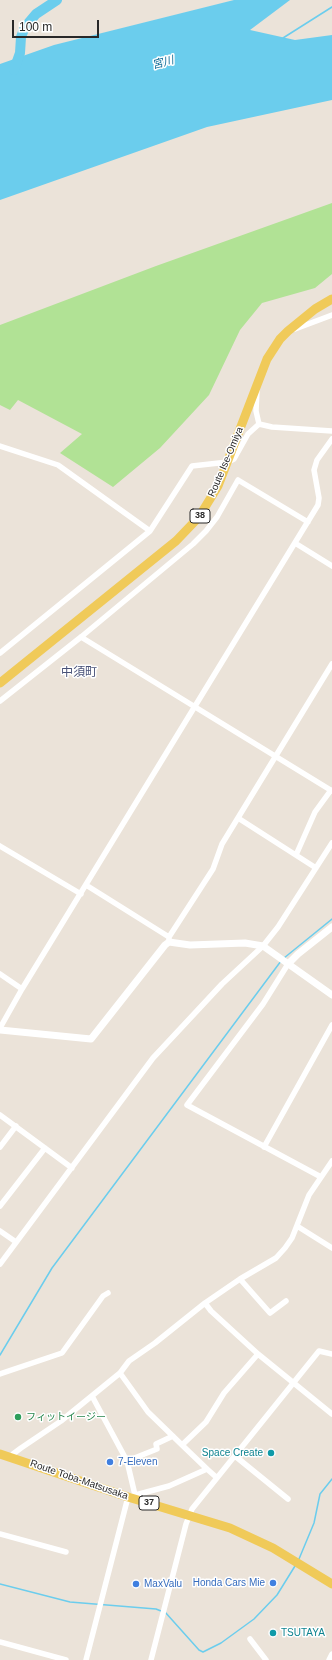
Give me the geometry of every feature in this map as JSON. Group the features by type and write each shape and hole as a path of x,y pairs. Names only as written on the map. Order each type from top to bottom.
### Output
{"main road":[{"name":"Route Ise-Omiya","path":"0,683 176,541 199,517 218,486 267,359 280,339 288,331 315,309 332,299"},
{"name":"Route Toba-Matsusaka","path":"0,1454 230,1528 297,1561 332,1584"}],"street":[{"path":"288,331 332,315"},
{"path":"256,387 258,398 256,411 259,424"},
{"path":"259,424 272,427 332,431"},
{"path":"1,651 150,531 192,466 228,462 234,459 248,434 259,424"},
{"path":"332,439 317,460 314,470 319,498 318,505 22,988 0,1029 91,1039 169,939 213,869 222,844 332,664"},
{"path":"0,446 58,465 150,531"},
{"path":"0,702 193,544 217,517 238,480 308,522"},
{"path":"294,543 332,566"},
{"path":"81,637 332,790 315,812 296,855"},
{"path":"238,818 316,868"},
{"path":"0,1264 153,1058 222,984 263,946 278,926 332,843"},
{"path":"0,846 80,894"},
{"path":"86,885 169,939 190,945 245,943 263,946 332,995"},
{"path":"321,1177 187,1105 263,1004 287,963 332,927"},
{"path":"0,974 22,988"},
{"path":"264,1147 332,1024"},
{"path":"0,1115 72,1168"},
{"path":"0,1147 16,1126"},
{"path":"0,1206 44,1148"},
{"path":"11,1458 13,1454 62,1421 120,1373 129,1362 205,1303 240,1279 276,1258 286,1248 297,1226 309,1195 332,1161"},
{"path":"297,1226 332,1248"},
{"path":"0,1231 16,1242"},
{"path":"240,1279 270,1313 286,1300"},
{"path":"0,1374 62,1353 103,1296 108,1293"},
{"path":"205,1303 211,1311 258,1354 332,1414"},
{"path":"151,1660 186,1524 192,1509 216,1477 235,1456 319,1351 332,1354"},
{"path":"182,1445 206,1422 224,1392 258,1354"},
{"path":"120,1373 148,1412 216,1477"},
{"path":"86,1660 131,1496 127,1461 92,1396"},
{"path":"127,1461 157,1449 156,1444 173,1436"},
{"path":"235,1456 288,1499"},
{"path":"131,1496 169,1486 207,1469"},
{"path":"0,1534 66,1552"},
{"path":"250,1639 266,1660"},
{"path":"0,1642 66,1660"},
{"path":"329,1660 332,1654"}],"green space":[{"path":"332,203 332,274 315,288 262,303 240,330 209,395 160,448 113,487 60,453 82,434 18,400 10,410 0,405 0,325 156,266"}],"water":[{"name":"宮川","path":"234,0 290,0 250,30 295,40 332,35 332,100 207,127 0,200 0,64 54,45"}],"waterway":[{"path":"14,70 20,53 21,37 25,27 36,14 57,0"},
{"path":"283,38 332,7"},
{"path":"284,958 332,919"},
{"path":"0,1355 52,1268 281,961"},
{"path":"299,1559 314,1523 320,1494 332,1479"},
{"path":"165,1612 199,1650 203,1652 221,1643 254,1619 277,1595 295,1566"},
{"path":"0,1584 70,1602 156,1609 161,1611"}],"place":[{"name":"フィットイージー","path":"18,1417"},
{"name":"Space Create","path":"271,1453"},
{"name":"7-Eleven","path":"110,1462"},
{"name":"Honda Cars Mie","path":"273,1583"},
{"name":"MaxValu","path":"136,1584"},
{"name":"TSUTAYA","path":"273,1633"}],"district":[{"name":"中須町","path":"79,673"}]}
